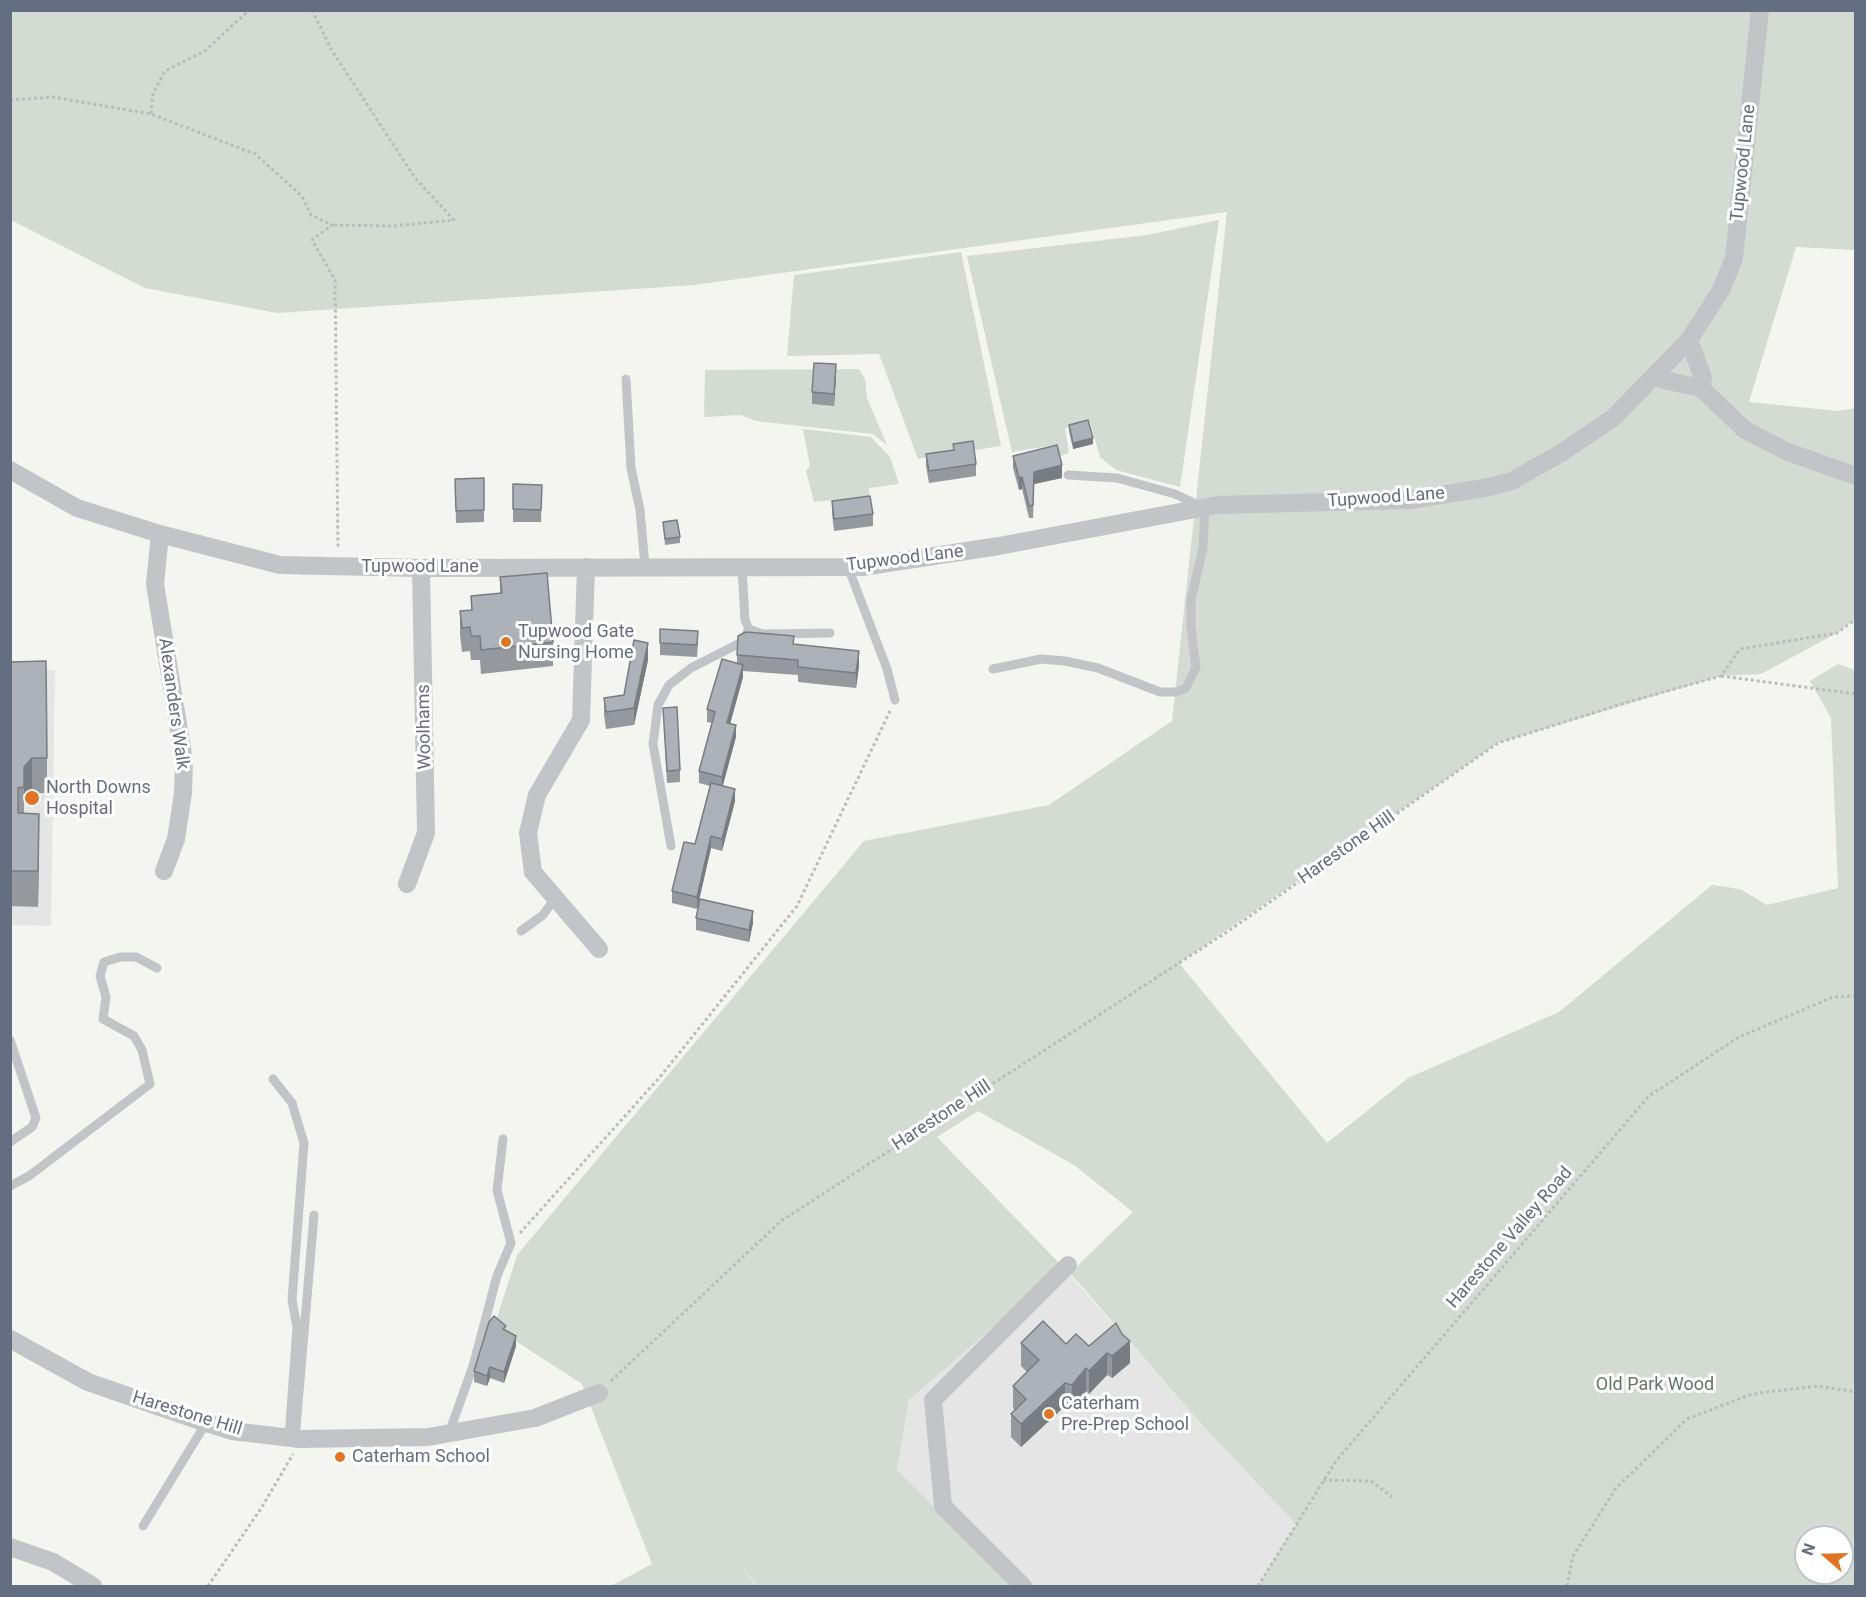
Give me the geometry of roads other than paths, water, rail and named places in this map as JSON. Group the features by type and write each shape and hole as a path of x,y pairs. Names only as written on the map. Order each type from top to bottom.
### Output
{"street":[{"name":"Tupwood Lane","path":"10,471 78,508 160,534 280,565 421,568 848,567 999,546 1201,508 1410,500 1512,481 1561,453 1613,418 1689,340 1721,290 1734,258 1760,10"},
{"path":"1689,340 1703,378 1701,388"},
{"path":"1656,376 1663,380 1701,388 1745,430 1788,452 1856,476"},
{"name":"Alexanders Walk","path":"160,534 155,584 184,761 183,793 176,839 164,871"},
{"path":"586,567 583,712 581,720 537,795 528,833 533,872 598,949"},
{"name":"Woolhams","path":"407,884 426,833 421,568"},
{"path":"1023,1587 943,1506 933,1400 1068,1265"},
{"name":"Harestone Hill","path":"10,1339 88,1382 232,1431 295,1439 428,1437 535,1418 599,1393"},
{"path":"10,1547 53,1562 93,1587"}],"lane":[{"path":"626,379 631,468 640,510 645,566"},
{"path":"993,669 1041,659 1065,661 1098,668 1160,692 1177,692 1186,688 1196,667 1191,628 1191,600 1203,548 1201,508 1175,494 1117,478 1068,475"},
{"path":"671,846 653,744 658,705 669,685 691,669 742,642 749,629 746,620 742,567"},
{"path":"848,567 887,669 895,700"},
{"path":"749,629 762,634 830,633"},
{"path":"521,931 543,915 555,898"},
{"path":"10,1186 29,1176 150,1084 142,1050 134,1036 103,1019 106,997 100,976 104,962 120,957 136,957 157,968"},
{"path":"10,1040 36,1118 32,1127 10,1142"},
{"path":"273,1079 292,1103 304,1143 292,1300 297,1327 295,1439"},
{"path":"449,1433 473,1366 497,1276 511,1243 497,1190 503,1139"},
{"path":"295,1439 314,1215"},
{"path":"143,1526 206,1423"}],"place":[{"name":"Tupwood Gate Nursing Home","path":"506,642"},
{"name":"North Downs Hospital","path":"32,798"},
{"name":"Caterham Pre-Prep School","path":"1049,1414"},
{"name":"Caterham School","path":"340,1457"}],"park label":[{"name":"Old Park Wood","path":"1655,1385"}]}
